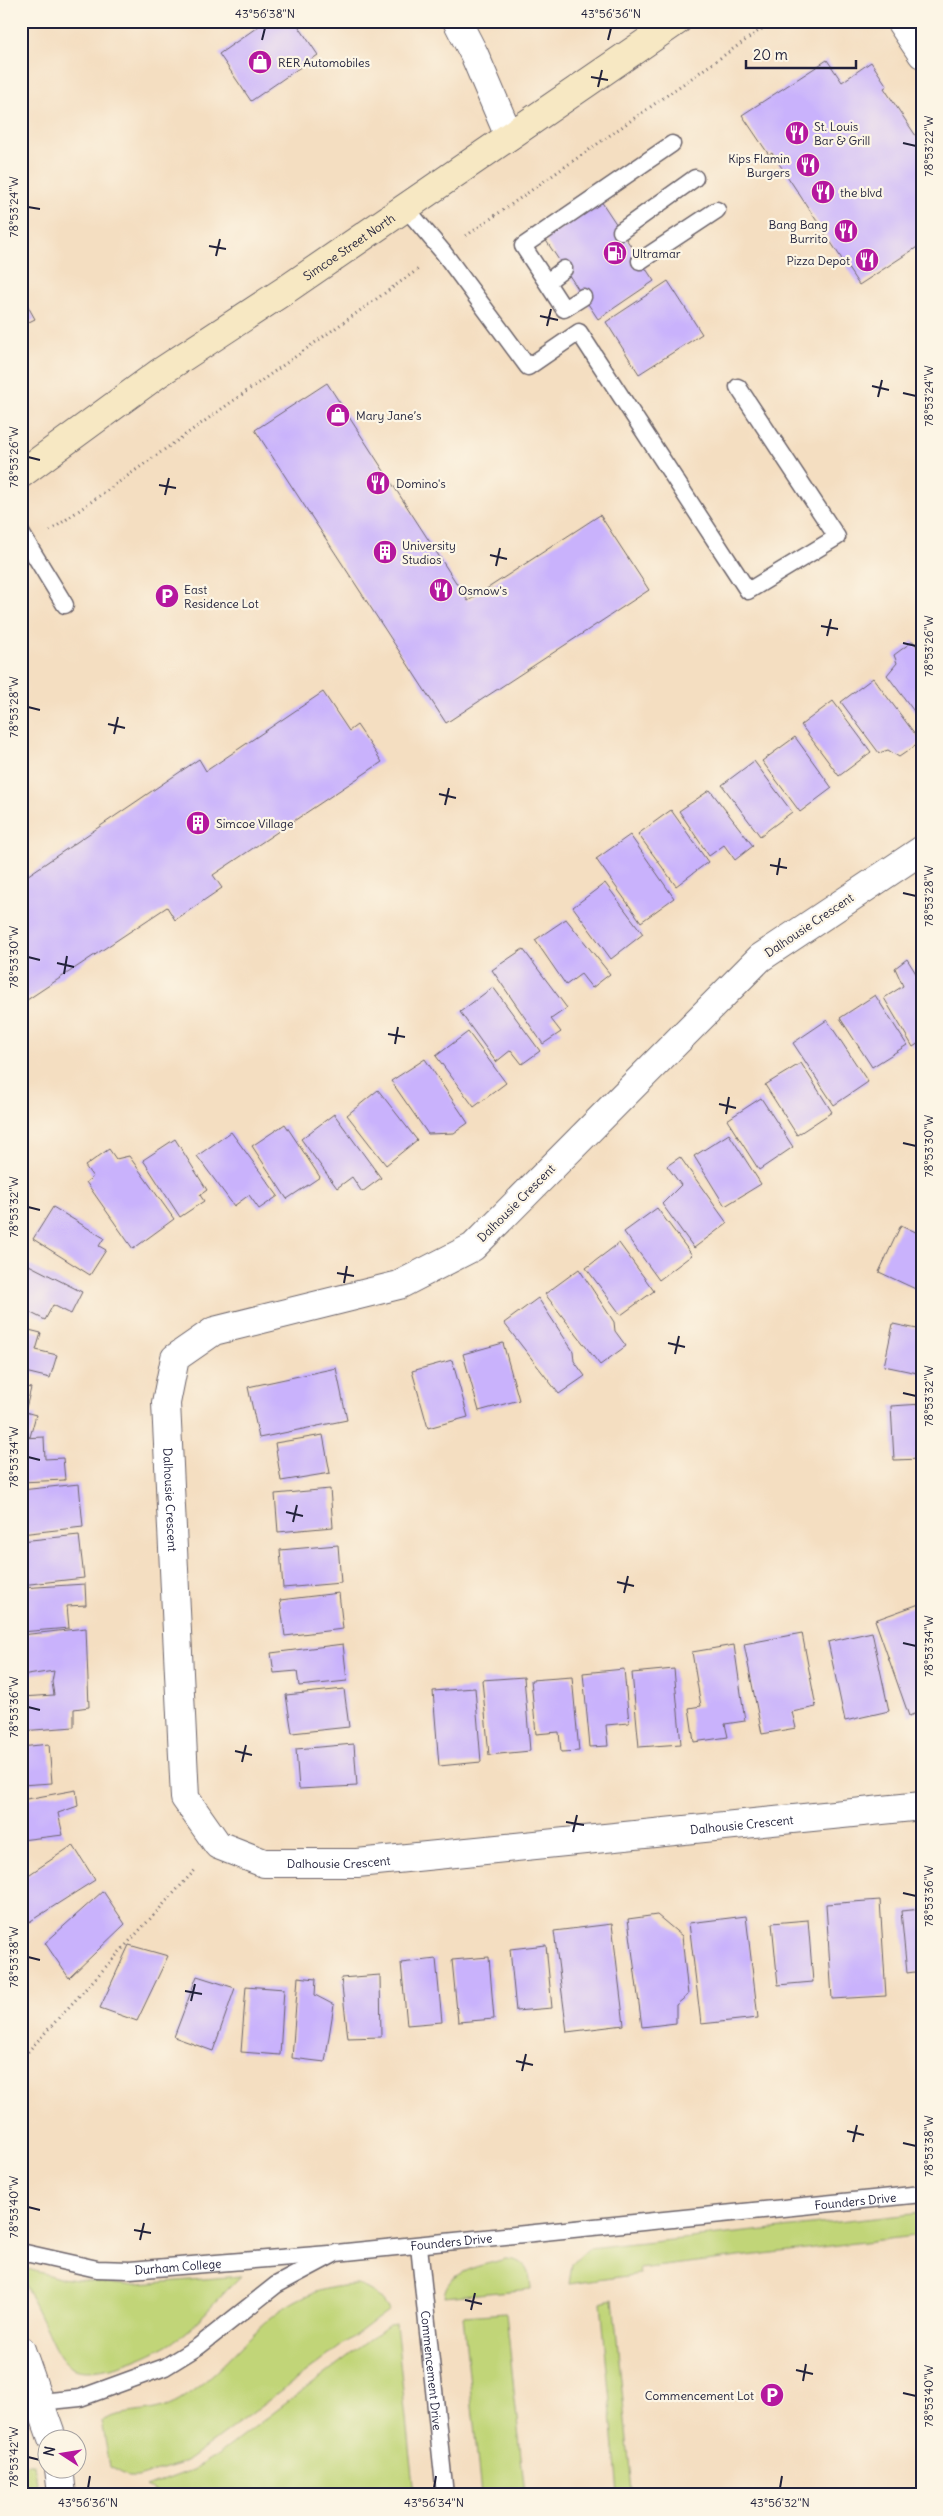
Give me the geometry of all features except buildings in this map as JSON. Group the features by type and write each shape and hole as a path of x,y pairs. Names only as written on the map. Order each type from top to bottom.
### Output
{"main road":[{"name":"Simcoe Street North","path":"21,474 159,373 284,291 677,21"}],"street":[{"path":"457,21 474,54 509,136"},
{"path":"900,21 922,54"},
{"name":"Dalhousie Crescent","path":"922,850 760,958 473,1247 399,1285 214,1331 175,1358 166,1403 185,1798 218,1845 264,1863 357,1863 922,1806"},
{"path":"21,2350 31,2403 46,2428"},
{"path":"60,2478 62,2495"}],"lane":[{"path":"672,144 523,246 748,591 837,536 738,387"},
{"path":"621,231 695,178"},
{"path":"405,207 443,252 528,367 579,332"},
{"path":"640,261 717,210"},
{"path":"548,282 564,269"},
{"path":"564,309 583,297"},
{"path":"25,540 65,605"},
{"name":"Founders Drive","path":"31,2403 80,2398 165,2367 199,2346 276,2285 336,2253 922,2194"},
{"name":"Commencement Drive","path":"418,2246 445,2495"},
{"name":"Durham College","path":"21,2252 97,2269 130,2270 336,2253"}],"path":[{"path":"25,540 443,252 773,21"},
{"path":"21,2059 218,1845"}],"green space":[{"path":"922,2213 922,2235 639,2269 640,2274 569,2284 572,2264 588,2249"},
{"path":"505,2259 518,2261 526,2267 531,2289 444,2297 446,2288 451,2280 458,2275 467,2270"},
{"path":"21,2267 59,2278 126,2285 241,2276 197,2321 172,2342 144,2357 94,2371 80,2370 69,2366 58,2353 27,2289"},
{"path":"358,2285 376,2294 389,2310 186,2462 138,2477 129,2477 110,2467 102,2421 110,2417 159,2408 179,2400 223,2365 279,2311 301,2298 327,2289"},
{"path":"613,2299 632,2491 618,2493 601,2302"},
{"path":"506,2313 525,2495 481,2495 463,2316"},
{"path":"396,2324 414,2495 161,2495 146,2487 192,2470 218,2455 389,2325"},
{"path":"21,2464 34,2464 37,2495 21,2495"}],"place":[{"name":"RER Automobiles","path":"260,62"},
{"name":"St. Louis Bar & Grill","path":"797,133"},
{"name":"Kips Flamin Burgers","path":"808,165"},
{"name":"the blvd","path":"823,192"},
{"name":"Bang Bang Burrito","path":"846,231"},
{"name":"Ultramar","path":"615,253"},
{"name":"Pizza Depot","path":"867,260"},
{"name":"Mary Jane’s","path":"338,415"},
{"name":"Domino's","path":"378,483"},
{"name":"University Studios","path":"385,552"},
{"name":"Osmow's","path":"441,590"},
{"name":"East Residence Lot","path":"167,596"},
{"name":"Simcoe Village","path":"198,823"},
{"name":"Commencement Lot","path":"772,2395"}]}
